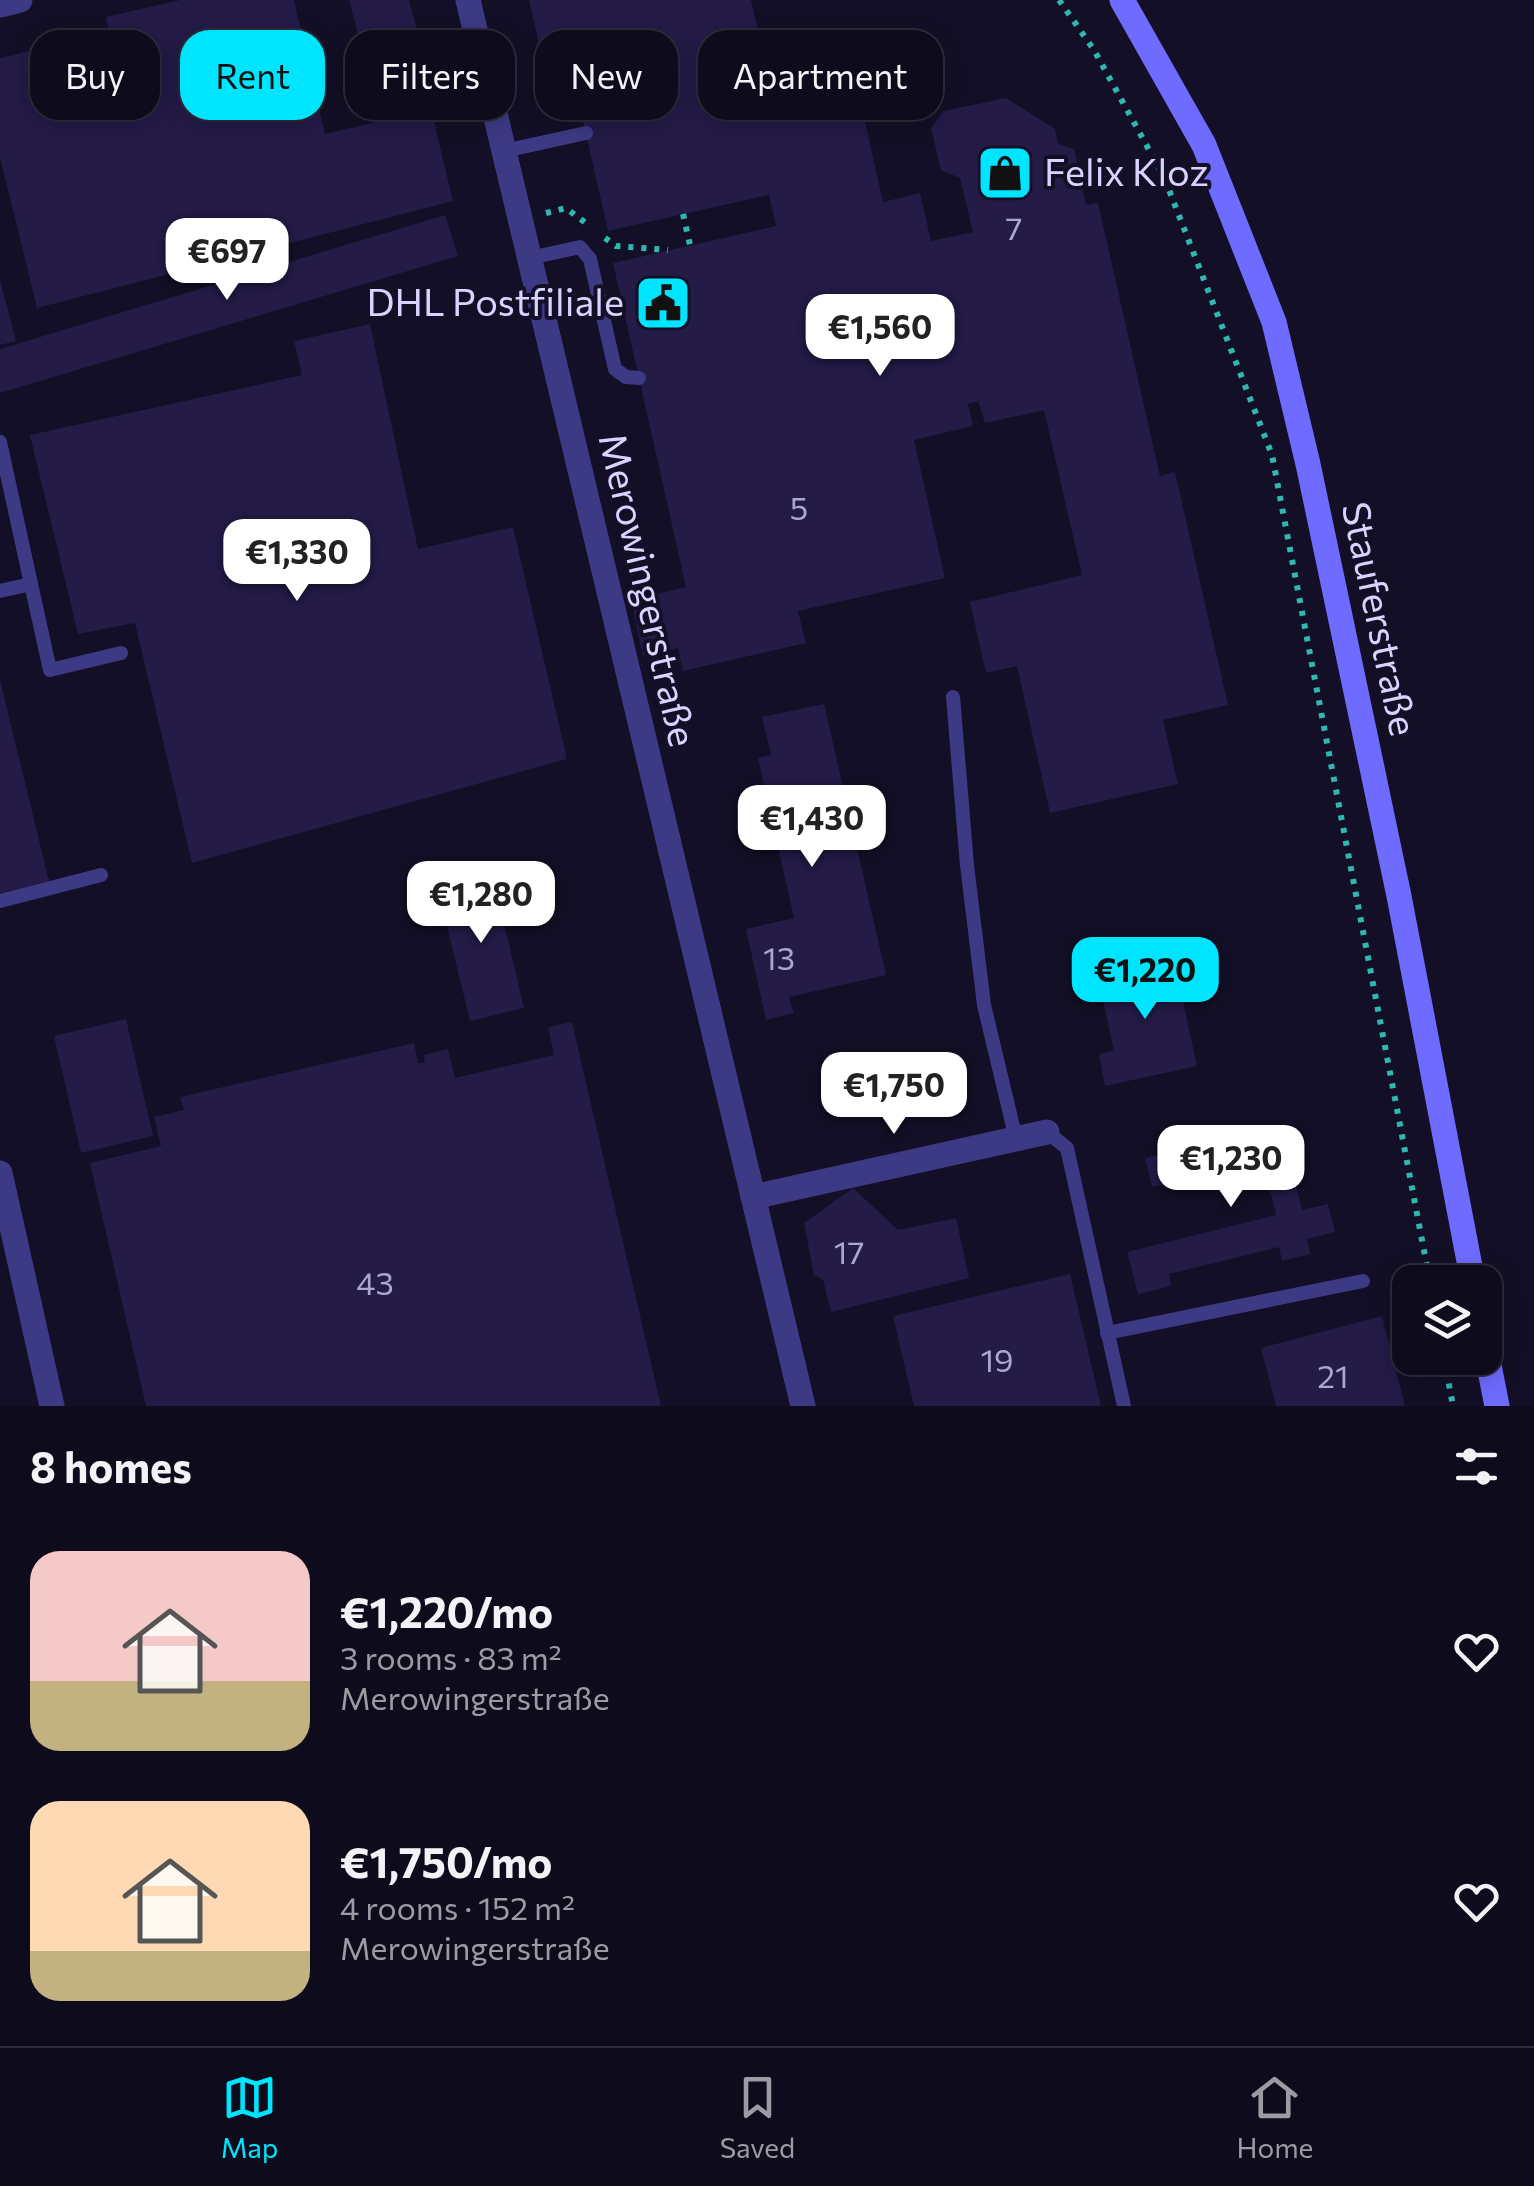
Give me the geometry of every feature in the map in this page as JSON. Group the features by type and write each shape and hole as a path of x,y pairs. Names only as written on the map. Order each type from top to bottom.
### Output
{"main road":[{"name":"Stauferstraße","path":"1122,0 1204,145 1274,322 1400,896 1470,1265"},
{"path":"1491,1375 1497,1406"}],"street":[{"path":"0,5 20,0"},
{"name":"Merowingerstraße","path":"468,0 803,1406"},
{"path":"753,1197 1047,1132"},
{"path":"0,1173 52,1406"}],"lane":[{"path":"504,152 586,133"},
{"path":"530,258 580,247 590,260 615,368 626,377 639,378"},
{"path":"0,442 50,670 121,653"},
{"path":"0,591 31,584"},
{"path":"953,698 984,1005 1016,1139"},
{"path":"0,901 101,875"},
{"path":"1047,1132 1068,1148 1124,1406"},
{"path":"1107,1333 1362,1281"}],"path":[{"path":"1058,0 1094,50 1164,177 1272,455 1427,1265"},
{"path":"683,214 690,245"},
{"path":"1447,1375 1453,1406"}],"building":[{"path":"180,0 294,0 301,30 180,30 180,120 322,120 325,134 384,120 434,120 453,201 37,308 0,157 0,58 30,51 30,120 160,120 160,30 109,30 106,17"},
{"path":"349,0 409,0 417,30 357,30"},
{"path":"529,0 751,0 758,30 698,30 698,120 865,120 883,202 920,193 931,241 973,232 960,178 941,170 931,128 937,120 943,120 943,111 1006,98 1055,129 1058,144 1074,149 1086,205 1098,203 1160,476 1175,472 1228,705 1163,720 1178,784 1050,813 1017,666 986,673 970,602 1082,575 1044,410 985,423 978,401 968,404 973,426 914,440 945,578 798,611 806,643 683,671 678,648 643,656 631,600 686,587 613,263 776,226 769,195 608,231 583,120 678,120 678,30 536,30"},
{"path":"445,215 458,256 0,393 0,349"},
{"path":"0,280 16,341 0,345"},
{"path":"370,324 418,549 513,527 567,759 192,863 135,623 78,634 30,435 302,375 294,341"},
{"path":"0,680 49,881 0,893"},
{"path":"824,704 886,975 789,997 794,1013 766,1020 746,929 794,918 758,758 771,755 762,717"},
{"path":"492,872 524,1008 470,1021 437,885"},
{"path":"1173,955 1197,1066 1105,1086 1099,1054 1114,1051 1097,972"},
{"path":"126,1019 153,1136 81,1153 54,1036"},
{"path":"572,1022 661,1406 146,1406 90,1163 161,1146 154,1117 184,1110 180,1097 414,1043 418,1063 425,1062 423,1055 448,1049 455,1078 554,1055 548,1027"},
{"path":"1281,1125 1302,1210 1328,1204 1335,1232 1307,1239 1310,1254 1282,1261 1279,1247 1169,1274 1171,1286 1138,1294 1127,1252 1276,1215 1263,1160 1152,1187 1145,1158"},
{"path":"853,1188 898,1230 956,1218 969,1278 831,1312 823,1280 814,1275 804,1223"},
{"path":"1070,1274 1101,1406 914,1406 893,1316"},
{"path":"1382,1316 1392,1355 1392,1375 1397,1375 1405,1406 1276,1406 1261,1348"}],"place":[{"name":"Felix Kloz","path":"1005,173"},
{"name":"DHL Postfiliale","path":"663,303"}]}
